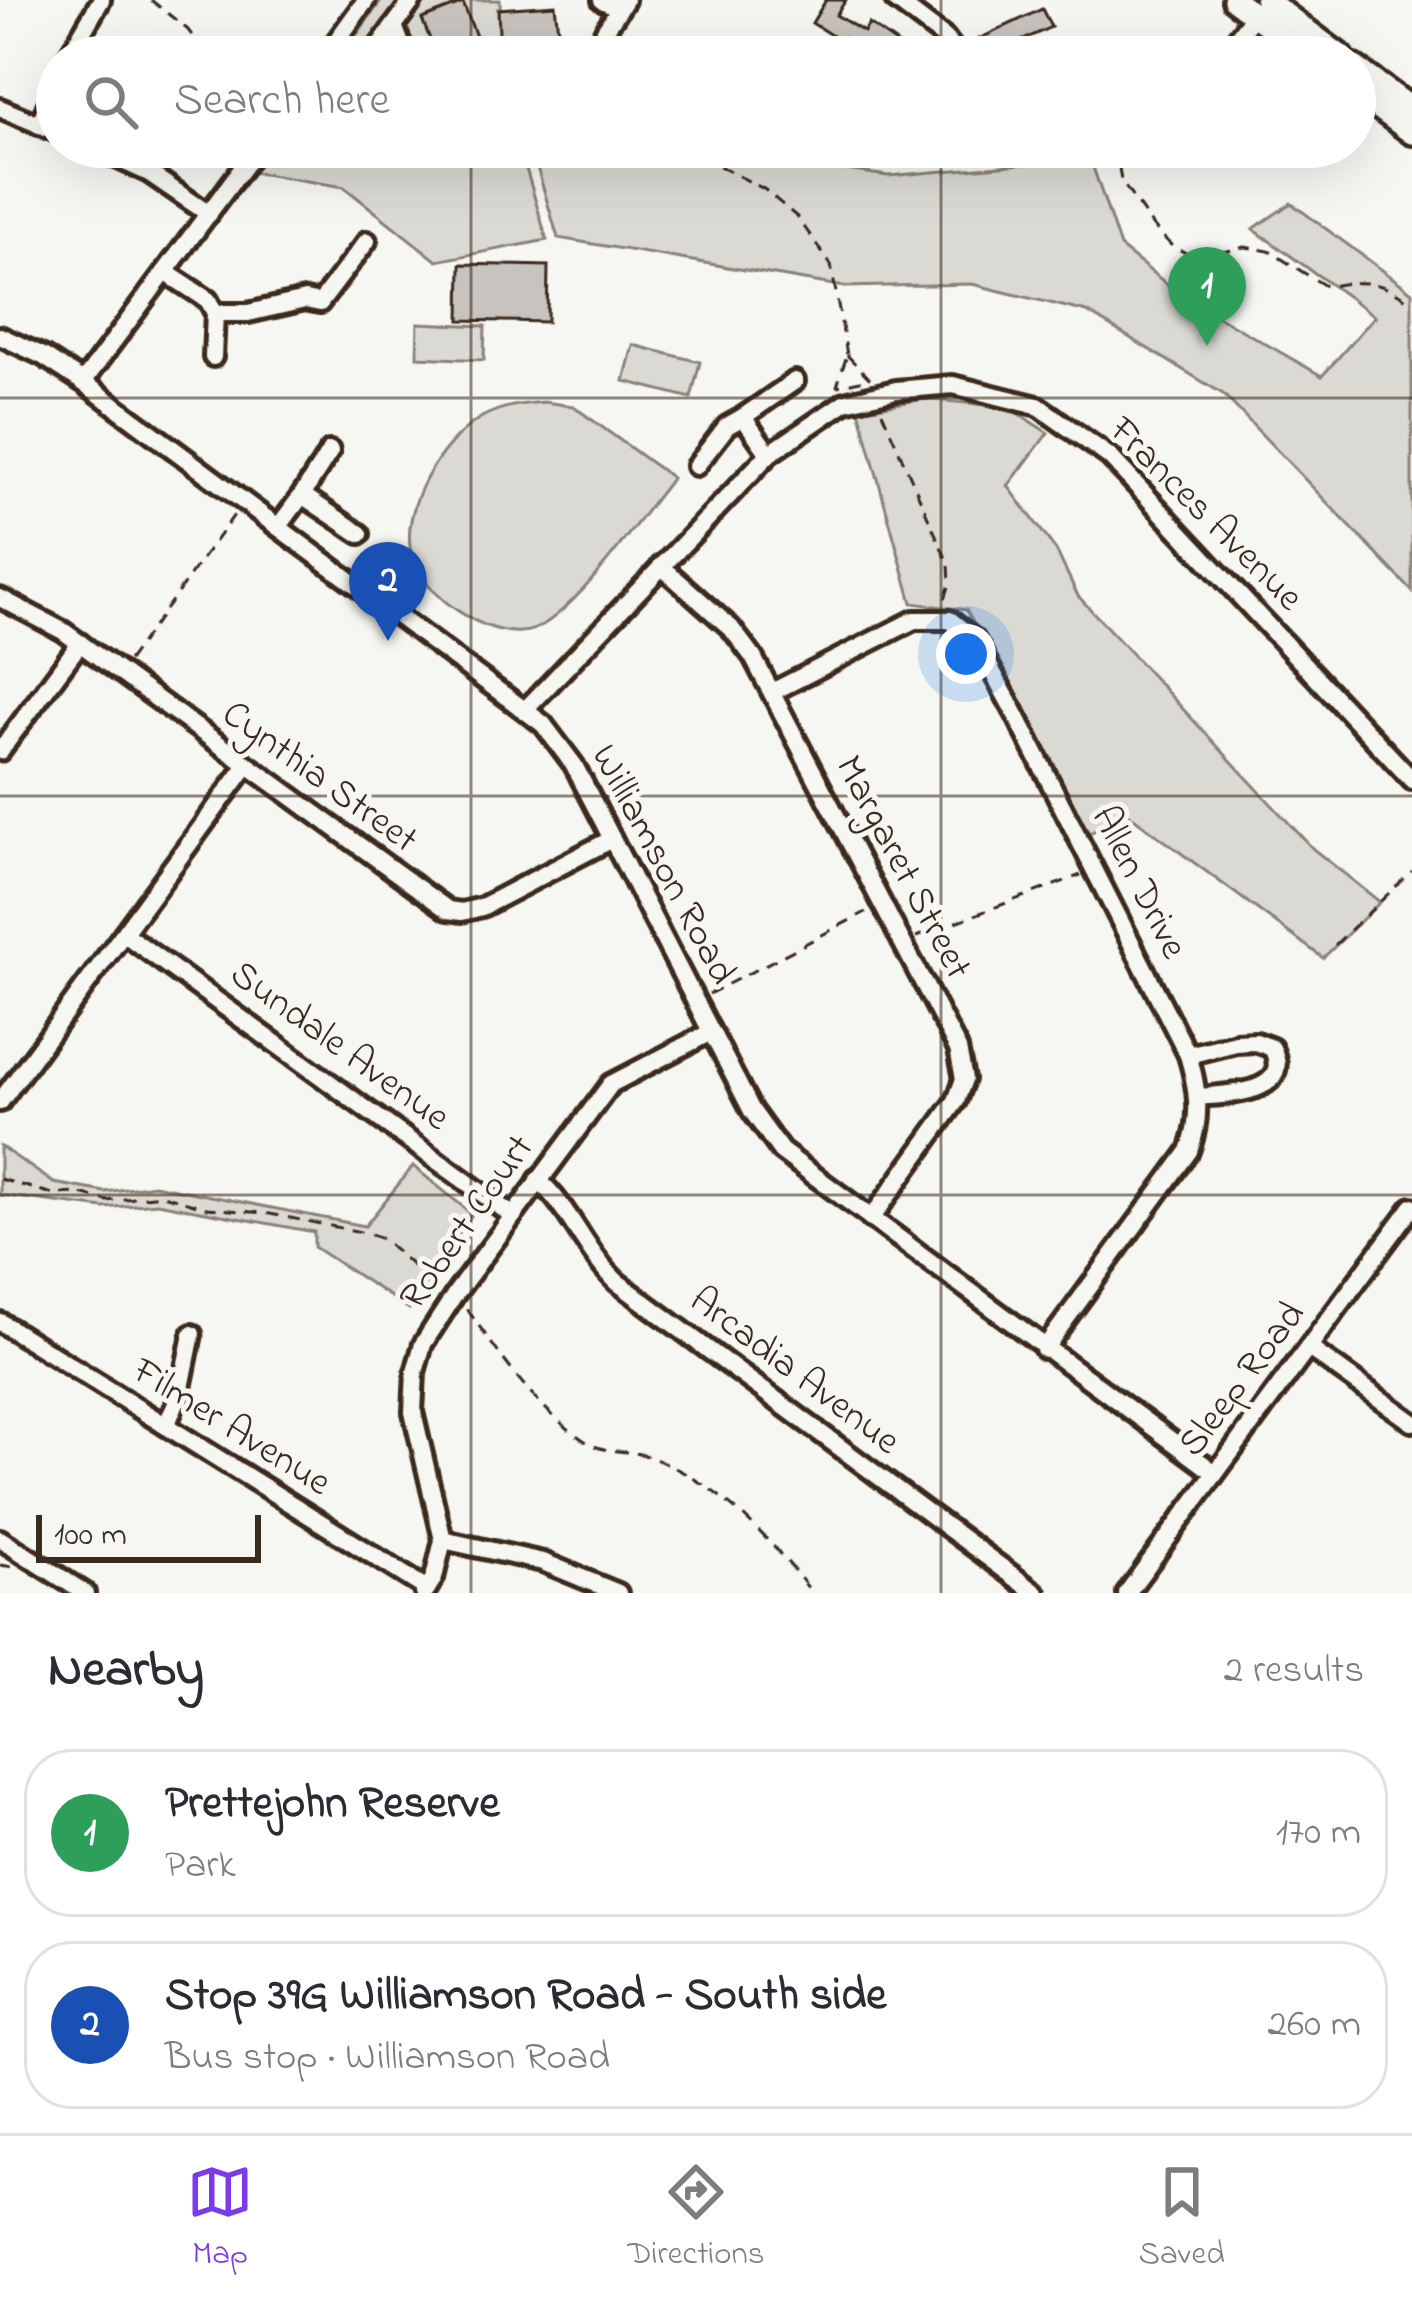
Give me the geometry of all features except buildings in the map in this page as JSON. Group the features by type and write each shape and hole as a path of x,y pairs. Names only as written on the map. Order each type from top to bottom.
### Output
{"main road":[{"path":"1234,0 1262,5 1310,36"},
{"path":"1262,5 1291,36"},
{"path":"1376,82 1412,109"},
{"path":"1376,106 1412,133"}],"street":[{"path":"80,36 101,0"},
{"path":"340,36 367,0"},
{"path":"387,36 412,0"},
{"path":"895,0 942,36"},
{"path":"604,36 615,3"},
{"path":"1238,36 1262,5"},
{"path":"394,26 398,36"},
{"path":"0,108 36,123"},
{"path":"137,168 162,180 208,214"},
{"path":"83,382 242,168"},
{"path":"215,313 248,313 305,300 320,306 367,241"},
{"path":"165,272 208,300 215,313 213,357"},
{"name":"Williamson Road","path":"0,336 44,356 83,382 526,709 563,747 767,1136 794,1162 1214,1473"},
{"path":"696,466 727,426 795,381"},
{"name":"Frances Avenue","path":"526,709 769,454 834,408 896,390 953,385 1038,406 1122,469 1412,780"},
{"path":"743,417 769,454"},
{"path":"279,526 330,452"},
{"path":"302,495 360,534"},
{"name":"Margaret Street","path":"661,566 738,636 772,692 958,1049 964,1079 948,1114 871,1220"},
{"name":"Cynthia Street","path":"0,598 50,622 429,900 455,912 482,908 612,839"},
{"name":"Allen Drive","path":"772,692 914,620 937,617 956,622 970,634 1188,1055 1198,1097 1196,1126 1186,1157 1044,1349"},
{"path":"0,751 80,643"},
{"path":"0,1102 247,766"},
{"name":"Sundale Avenue","path":"126,935 512,1215"},
{"name":"Robert Court","path":"443,1540 412,1399 423,1344 601,1095 620,1076 711,1031"},
{"path":"1188,1055 1256,1042 1272,1048 1276,1056 1275,1074 1264,1087 1198,1097"},
{"name":"Arcadia Avenue","path":"538,1180 617,1282 1036,1593"},
{"name":"Sleep Road","path":"1127,1593 1412,1207"},
{"name":"Filmer Avenue","path":"0,1322 425,1591"},
{"path":"166,1426 180,1393 192,1334"},
{"path":"1310,1348 1412,1422"},
{"path":"0,1539 85,1593"},
{"path":"425,1591 439,1564 443,1540 542,1562 618,1593"}],"path":[{"path":"152,0 192,36"},
{"path":"723,168 764,189 798,218 831,265 847,355 837,386 870,379 847,355"},
{"path":"1119,168 1121,182 1151,225 1172,246 1196,258 1245,247 1269,251 1327,287 1357,280 1390,286 1412,303"},
{"path":"877,400 949,565 944,604"},
{"path":"119,672 234,515"},
{"path":"903,941 1095,870"},
{"path":"1335,945 1412,871"},
{"path":"695,1001 884,903"},
{"path":"0,1179 53,1194 77,1193 106,1201 163,1195 207,1208 265,1213 383,1239 453,1297 550,1415 599,1448 641,1454 682,1472 766,1538 812,1593"}],"shaded area":[{"path":"382,0 500,0 501,36 355,36"},
{"path":"254,168 526,168 547,240 437,261 344,187 251,172"},
{"path":"537,168 831,168 888,176 978,168 1093,168 1120,247 1182,296 1322,376 1375,316 1253,229 1291,203 1412,292 1412,591 1223,394 1087,312 972,284 845,287 558,238"},
{"path":"418,323 485,326 484,360 417,357"},
{"path":"633,345 700,362 691,398 624,381"},
{"path":"925,399 1008,407 1048,433 1008,486 1056,550 1078,596 1313,849 1380,902 1323,958 1127,813 1086,835 966,610 912,603 859,410"},
{"path":"544,402 573,406 672,478 572,601 537,628 502,631 464,615 431,588 412,557 411,518 427,478 467,428 497,410"},
{"path":"0,1146 54,1183 105,1192 154,1185 365,1226 413,1166 472,1214 409,1309 314,1247 314,1232 157,1203 104,1208 0,1195"}],"place":[{"name":"Prettejohn Reserve","path":"1207,346"},
{"name":"Stop 39G Williamson Road - South side","path":"388,641"}]}
